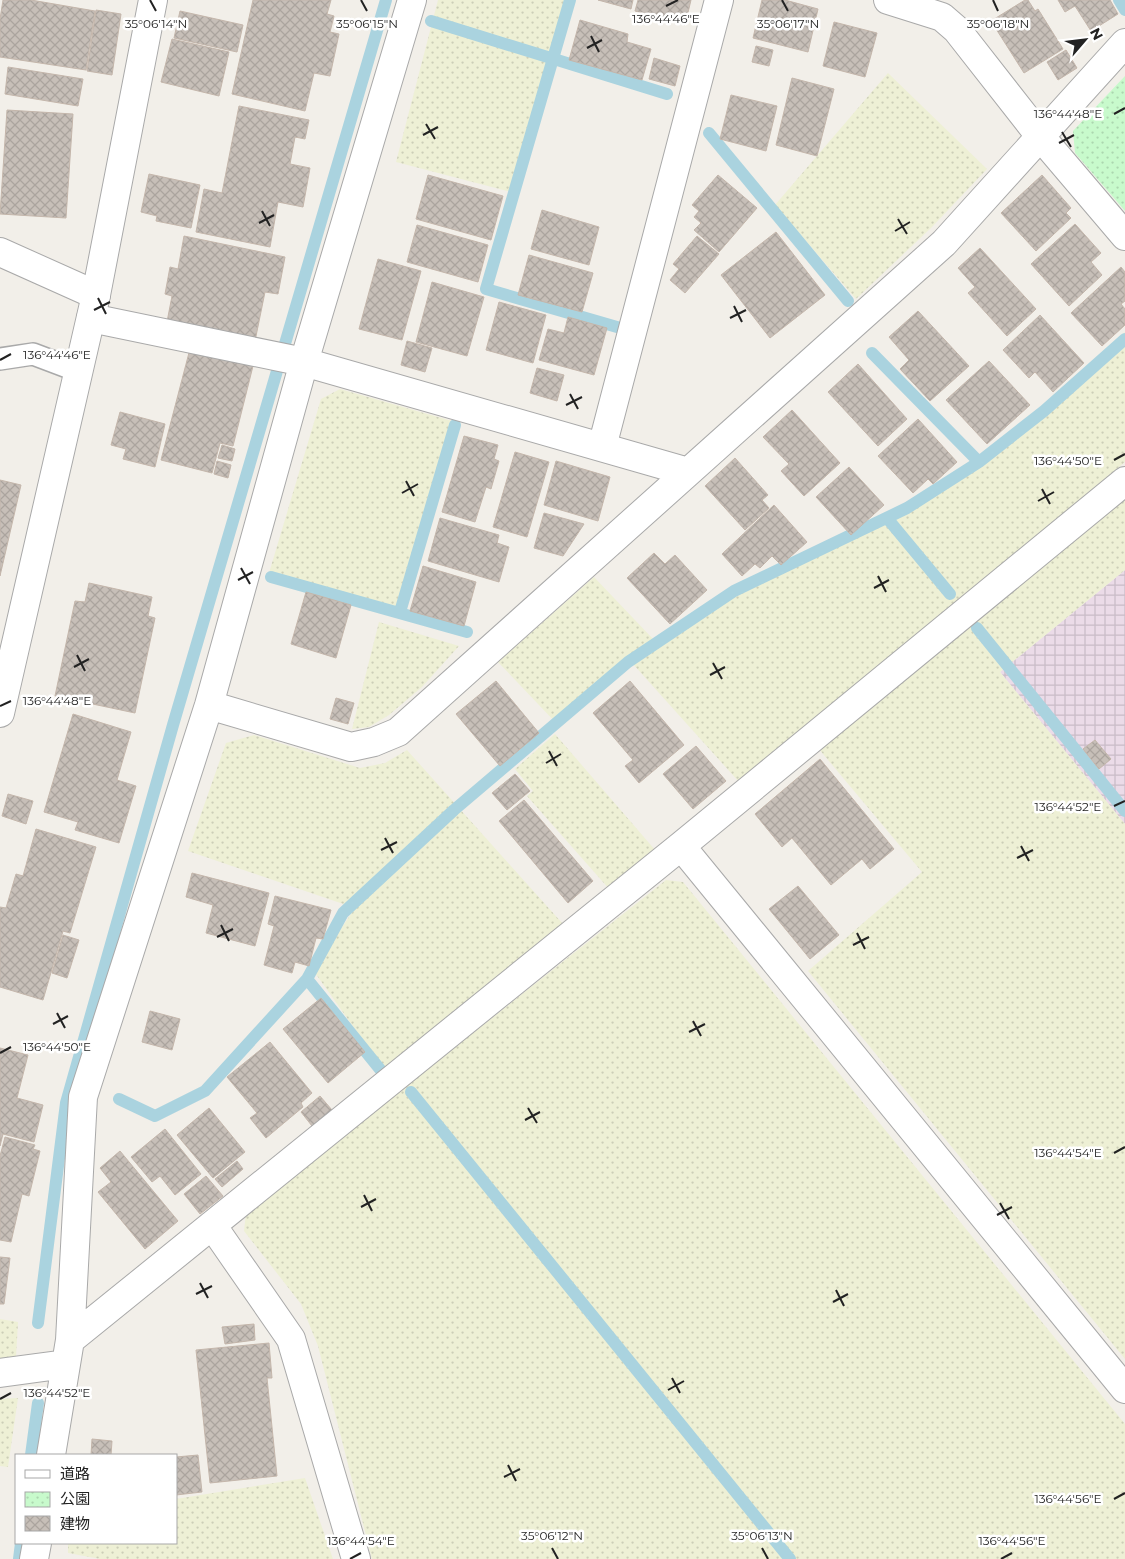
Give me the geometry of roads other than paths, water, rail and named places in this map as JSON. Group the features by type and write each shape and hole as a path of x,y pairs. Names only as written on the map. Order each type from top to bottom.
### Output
{"street":[{"path":"0,713 94,306 153,0"},
{"path":"51,1454 68,1352 83,1097 209,705 288,359 412,0"},
{"path":"602,447 720,0"},
{"path":"888,0 942,17 957,30 1040,136 1125,236"},
{"path":"209,705 351,747 374,742 398,732 944,243 1125,43"},
{"path":"0,252 94,306 688,472"},
{"path":"0,1373 68,1352 212,1225 681,846 1125,481"},
{"path":"681,846 1125,1389"},
{"path":"212,1225 291,1339 356,1559"},
{"path":"34,1559 36,1544"}],"lane":[{"path":"0,359 33,354 78,371"}],"waterway":[{"path":"38,1323 66,1103 173,725 386,0"},
{"path":"570,0 486,289 617,327"},
{"path":"1119,0 1125,10"},
{"path":"431,21 667,94"},
{"path":"709,133 848,301"},
{"path":"119,1099 155,1116 205,1091 307,979 343,913 454,810 628,662 734,591 907,508 979,462 1044,411 1125,339"},
{"path":"872,353 979,462"},
{"path":"400,612 455,425"},
{"path":"887,518 950,594"},
{"path":"271,577 467,632"},
{"path":"977,628 1125,811"},
{"path":"307,979 383,1073"},
{"path":"411,1092 790,1559"},
{"path":"31,1454 38,1403"},
{"path":"19,1559 21,1544"}]}
